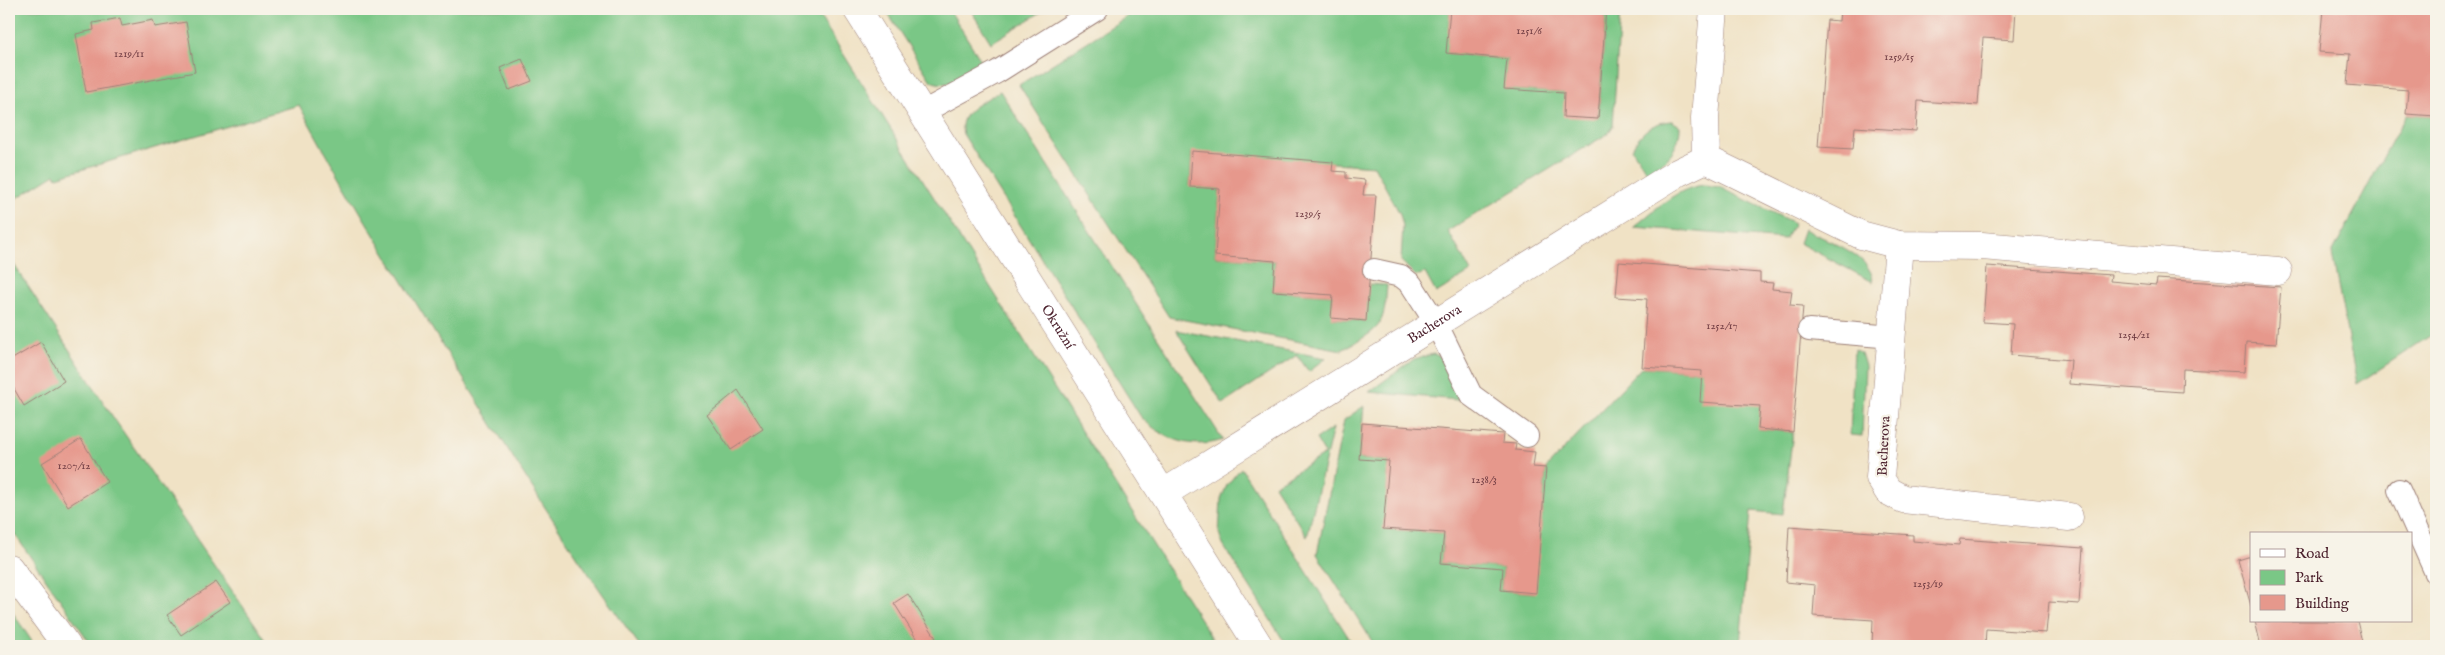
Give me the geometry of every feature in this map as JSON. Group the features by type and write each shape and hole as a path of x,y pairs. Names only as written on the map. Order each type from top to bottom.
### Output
{"street":[{"path":"1714,9 1705,118 1706,159 1860,235 1899,245 1982,246 2278,271"},
{"name":"Okružní","path":"861,12 1260,646"},
{"name":"Bacherova","path":"1164,493 1676,173 1706,159"},
{"name":"Bacherova","path":"1899,245 1880,478 1888,491 1903,499 2069,517"},
{"path":"9,568 67,646"}],"lane":[{"path":"923,112 996,72 1097,9"},
{"path":"1374,270 1401,276 1411,284 1436,324 1471,395 1527,436"},
{"path":"1809,330 1893,337"},
{"path":"2399,490 2436,573"}],"green space":[{"path":"9,9 815,9 1217,646 640,646 541,502 366,222 299,105 57,177 55,174 9,203"},
{"path":"885,9 949,9 983,64 952,82 945,84 931,81"},
{"path":"970,9 1046,9 991,43"},
{"path":"1139,9 1450,9 1447,53 1507,59 1505,89 1564,93 1598,119 1606,9 1620,9 1613,126 1609,133 1448,231 1471,272 1436,293 1425,273 1416,276 1401,261 1403,226 1400,214 1374,166 1192,152 1190,186 1220,189 1215,256 1275,261 1273,291 1333,295 1332,318 1365,321 1368,284 1387,285 1386,300 1378,326 1365,337 1342,350 1169,317 1019,85"},
{"path":"1000,91 1223,440 1200,444 1179,441 1159,432 1141,417 963,134 962,126 967,113 979,103"},
{"path":"2406,114 2436,116 2436,332 2357,384 2332,254"},
{"path":"1672,121 1680,126 1678,141 1671,154 1661,164 1647,172 1632,149 1648,129 1659,123"},
{"path":"1705,185 1719,187 1794,223 1785,239 1634,227 1667,200 1685,190"},
{"path":"1804,229 1835,243 1856,256 1865,263 1871,272 1873,282 1799,243"},
{"path":"9,257 113,417 270,646 92,646 9,526"},
{"path":"1176,330 1326,358 1309,372 1297,355 1223,404"},
{"path":"1854,349 1861,353 1865,366 1862,436 1850,435"},
{"path":"1433,354 1445,358 1461,393 1458,400 1369,392 1414,359"},
{"path":"1642,367 1702,371 1760,406 1759,429 1793,432 1783,514 1751,511 1740,646 1375,646 1317,554 1344,420 1364,406 1359,459 1389,461 1384,529 1444,533 1441,563 1503,568 1501,590 1535,593 1546,468"},
{"path":"1333,428 1307,537 1274,485 1325,454 1316,439"},
{"path":"1241,468 1354,646 1287,646 1223,545 1219,533 1221,499 1227,485"},
{"path":"9,607 35,646 9,646"}],"building":[{"path":"1450,9 1606,9 1598,119 1563,117 1564,93 1504,89 1507,59 1446,53"},
{"path":"1840,9 2016,9 2014,40 1983,38 1978,105 1918,101 1916,131 1855,127 1853,149 1818,147 1827,20 1839,21"},
{"path":"2323,9 2436,9 2436,116 2406,114 2408,90 2347,85 2350,54 2319,52"},
{"path":"120,18 122,26 153,20 155,27 186,22 195,72 86,92 76,34 94,30 93,23"},
{"path":"522,59 532,81 509,90 500,68"},
{"path":"1192,151 1333,162 1332,171 1346,172 1346,178 1365,180 1363,195 1376,195 1366,321 1331,318 1333,295 1273,291 1275,261 1215,256 1220,189 1190,187"},
{"path":"1619,262 1760,273 1760,282 1773,283 1772,289 1792,291 1790,305 1803,306 1793,432 1758,429 1760,406 1700,402 1702,371 1642,367 1647,299 1616,297"},
{"path":"1987,266 2111,275 2110,281 2156,285 2157,279 2281,287 2276,344 2246,342 2244,372 2183,369 2182,392 2069,384 2071,360 2011,355 2013,324 1983,322"},
{"path":"41,342 64,381 24,406 9,380 9,361"},
{"path":"738,390 763,429 731,450 707,415"},
{"path":"1362,423 1503,434 1502,443 1516,444 1515,450 1535,452 1533,467 1546,468 1536,593 1501,590 1503,568 1441,563 1444,533 1383,529 1389,461 1359,459"},
{"path":"81,439 107,482 68,506 42,463"},
{"path":"1789,526 1913,535 1913,541 1959,545 1960,539 2083,548 2079,604 2049,602 2046,633 1986,629 1985,646 1872,644 1873,620 1813,616 1815,585 1786,582"},
{"path":"2250,556 2250,602 2238,560"},
{"path":"216,582 230,602 181,635 167,615"},
{"path":"908,594 936,638 923,646 921,646 894,603"},
{"path":"2255,622 2357,622 2363,646 2261,646"}]}
